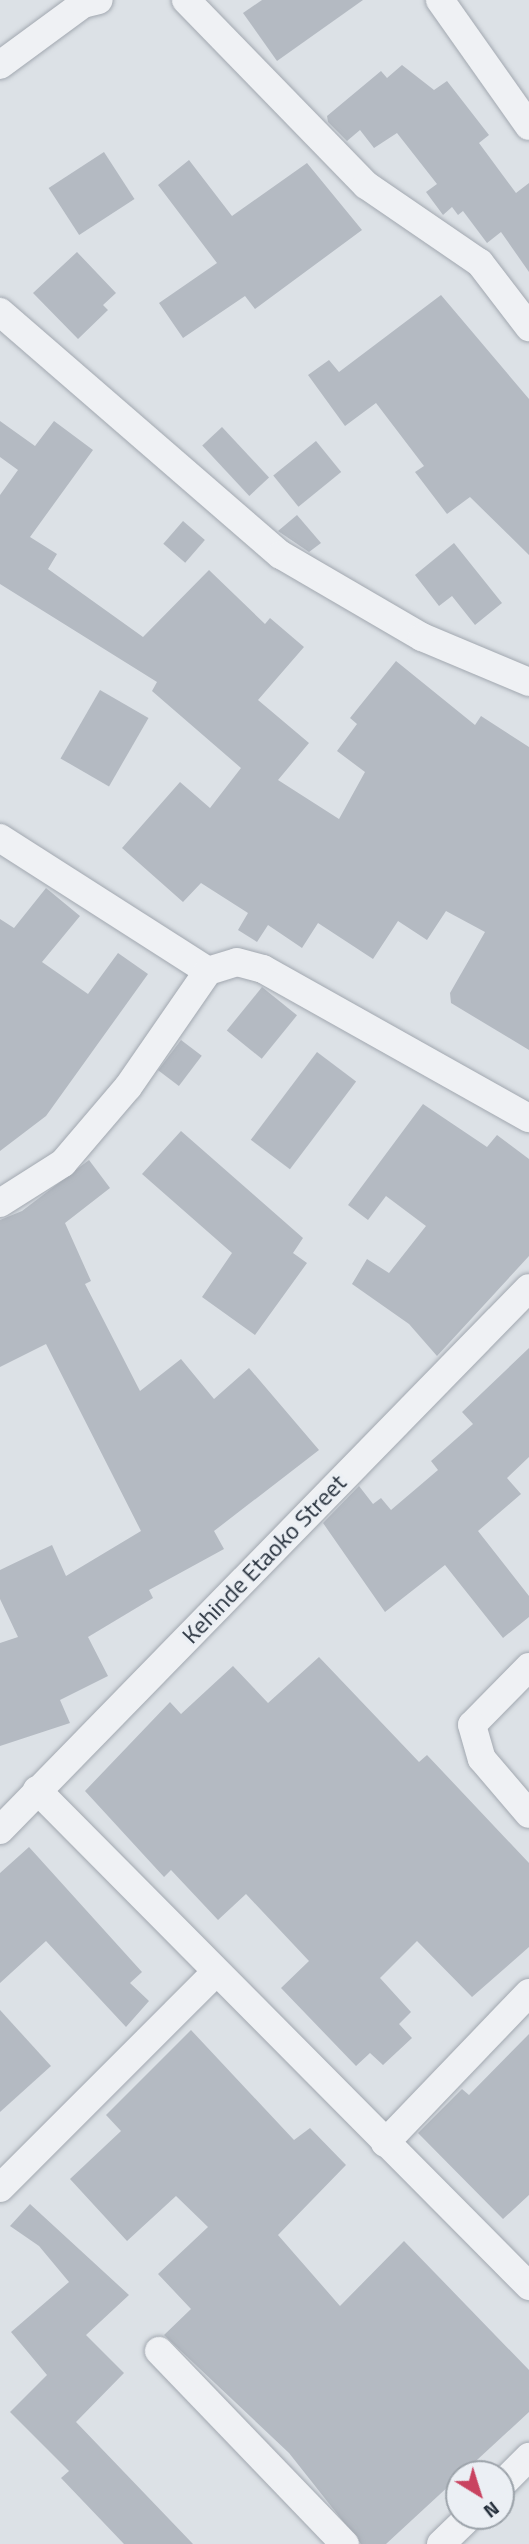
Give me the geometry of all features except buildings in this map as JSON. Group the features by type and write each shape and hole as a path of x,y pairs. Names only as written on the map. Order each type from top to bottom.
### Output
{"street":[{"path":"0,65 83,4 99,0"},
{"path":"186,0 366,184 480,262 529,327"},
{"path":"440,0 529,126"},
{"path":"0,312 281,555 422,637 529,682"},
{"path":"0,838 208,971"},
{"path":"0,1203 63,1163 128,1087 208,971 237,962 263,969 529,1118"},
{"name":"Kehinde Etaoko Street","path":"0,1830 529,1288"},
{"path":"529,1667 472,1725 481,1759 529,1814"},
{"path":"37,1790 214,1974 529,2286"},
{"path":"0,2188 214,1974"},
{"path":"385,2143 529,1993"},
{"path":"159,2351 345,2544"},
{"path":"515,2471 529,2457"},
{"path":"442,2544 456,2530"}]}
